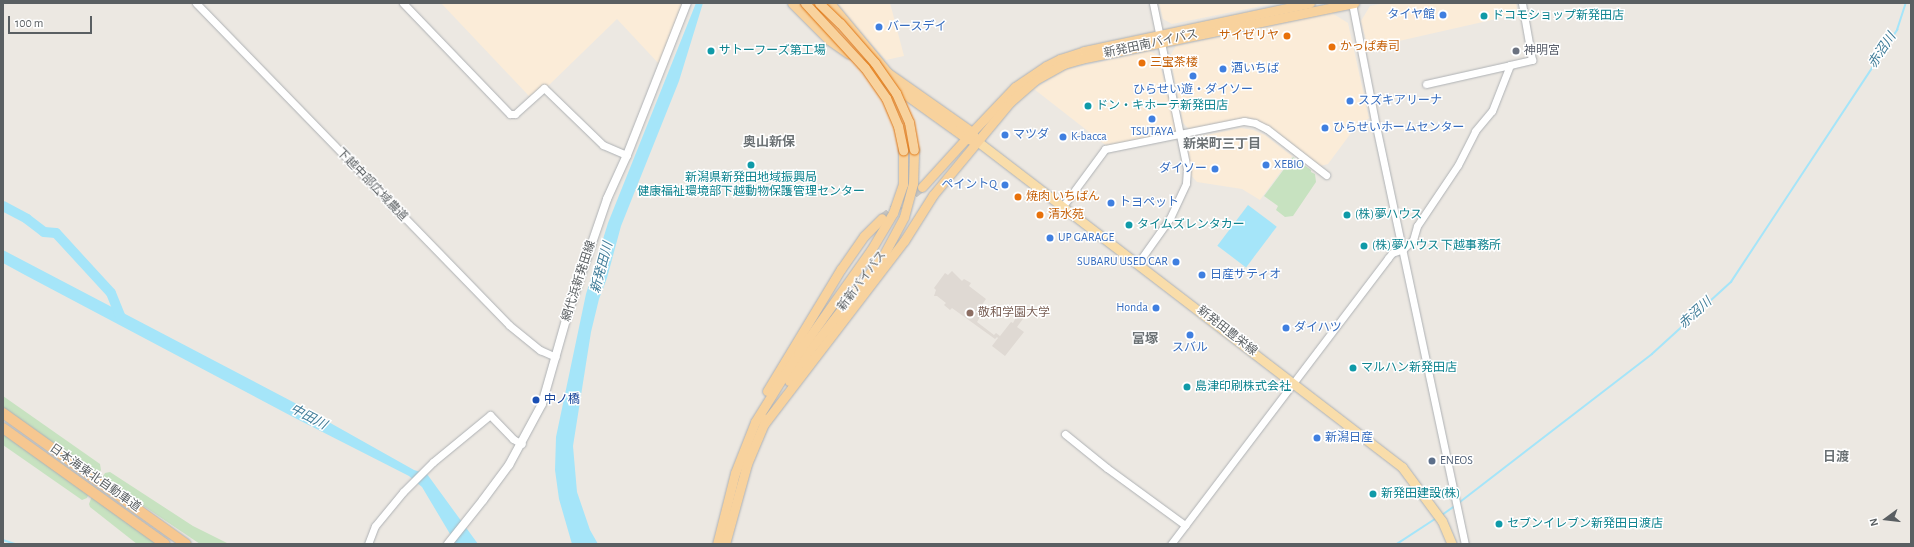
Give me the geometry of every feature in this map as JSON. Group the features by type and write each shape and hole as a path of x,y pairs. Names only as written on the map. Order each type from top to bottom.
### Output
{"highway":[{"path":"792,3 829,40 969,135"},
{"name":"新新バイパス","path":"717,544 738,475 759,423 798,354 871,250 893,214 903,184 903,150 898,126 886,98 865,68 805,3"},
{"name":"新新バイパス","path":"759,423 776,401 809,351 883,256 904,217 913,183 914,150 909,122 896,93 875,63 840,23 819,3"},
{"path":"830,3 888,73 976,142"},
{"name":"新発田南バイパス","path":"759,423 904,241 933,195 1010,102 1035,80 1050,71 1081,59 1160,38 1310,3"},
{"name":"新発田南バイパス","path":"922,187 1015,87 1046,66 1084,51 1353,3"},
{"path":"759,423 764,396 841,269 864,236 882,218"},
{"name":"日本海東北自動車道","path":"3,413 186,544"},
{"name":"日本海東北自動車道","path":"3,428 166,544"},
{"name":"新新バイパス","path":"725,544 738,475"},
{"path":"160,524 190,544"}],"main road":[{"name":"網代浜新発田線","path":"450,541 505,471 522,444 542,404 567,316 607,199 627,155 688,3"},
{"name":"新発田豊栄線","path":"976,142 1138,263 1402,467 1442,521 1452,544"}],"street":[{"name":"下越中部広域農道","path":"196,3 504,320 524,339 540,350 556,357"},
{"path":"403,3 510,114 515,114 544,88 603,145 627,155"},
{"path":"1138,263 1170,218 1186,183 1187,169 1153,3"},
{"path":"1353,3 1465,544"},
{"path":"1426,84 1532,60 1522,3"},
{"path":"1171,544 1388,258 1392,254 1403,249 1412,240 1417,226 1458,165 1475,131 1492,111 1510,65"},
{"path":"1063,206 1105,149 1244,121 1255,123 1267,129 1326,175"},
{"path":"368,544 375,526 420,474 490,415 513,439 522,444"},
{"path":"1065,434 1107,468 1185,525"}],"shaded area":[{"path":"441,3 682,3 660,65 617,19 548,86 529,96"},
{"path":"834,3 890,3 904,56 886,60"},
{"path":"1159,3 1277,3 1172,24 1163,19"},
{"path":"1385,3 1516,3 1518,14 1368,48 1361,21 1370,6"},
{"path":"1332,13 1348,23 1369,118 1354,129 1328,164 1320,166 1255,121 1190,130 1183,123 1170,56 1176,46"},
{"path":"1149,51 1158,55 1176,128 1173,133 1107,146 1034,89 1065,70"},
{"path":"1241,128 1253,130 1265,135 1292,156 1260,200 1242,189 1197,182 1190,174 1188,146 1192,138"},
{"name":"敬和学園大学","path":"952,271 962,281 964,279 971,283 969,286 986,299 978,311 982,314 977,322 994,335 996,333 1000,336 1011,322 1013,323 1019,312 1025,316 1017,327 1024,332 1005,356 992,346 998,338 997,337 995,339 952,308 950,310 944,305 946,303 937,296 934,296 936,290 934,288 945,273 948,275"}],"green space":[{"path":"1293,157 1315,174 1316,182 1293,216 1285,217 1276,210 1278,206 1264,196"},
{"path":"3,396 100,464 101,470 98,475 3,407"},
{"path":"3,432 89,493 87,498 82,500 3,445"},
{"path":"110,472 193,526 229,544 200,544 102,478 105,473"},
{"path":"92,496 157,544 137,544 90,507 89,504"}],"water":[{"name":"新発田川","path":"696,3 703,3 679,81 621,226 607,278 599,299 591,332 573,446 577,492 590,530 598,544 572,544 559,499 555,470 556,437 586,294 608,223"},
{"path":"1248,205 1277,227 1246,267 1217,246"},
{"path":"3,250 293,402 414,470 427,474 478,544 456,544 422,487 409,476 295,418 3,263"}],"waterway":[{"name":"赤沼川","path":"1460,502 1652,354 1731,282 1897,30 1906,3"},
{"name":"中田川","path":"3,206 27,219 44,232 56,233 111,293 121,318"},
{"name":"赤沼川","path":"1442,515 1455,506"},
{"name":"赤沼川","path":"1397,544 1435,519"},
{"path":"3,540 15,544"}],"tunnel":[{"path":"882,218 922,187"}],"place":[{"name":"タイヤ館","path":"1443,15"},
{"name":"ドコモショップ新発田店","path":"1484,16"},
{"name":"バースデイ","path":"879,27"},
{"name":"サイゼリヤ","path":"1287,36"},
{"name":"かっぱ寿司","path":"1332,47"},
{"name":"サトーフーズ第工場","path":"711,51"},
{"name":"神明宮","path":"1516,51"},
{"name":"三宝茶楼","path":"1142,63"},
{"name":"酒いちば","path":"1223,69"},
{"name":"ひらせい遊・ダイソー","path":"1193,76"},
{"name":"スズキアリーナ","path":"1350,101"},
{"name":"ドン・キホーテ新発田店","path":"1088,106"},
{"name":"TSUTAYA","path":"1152,119"},
{"name":"ひらせいホームセンター","path":"1325,128"},
{"name":"マツダ","path":"1005,135"},
{"name":"K-bacca","path":"1063,137"},
{"name":"新潟県新発田地域振興局 健康福祉環境部下越動物保護管理センター","path":"751,165"},
{"name":"XEBIO","path":"1266,165"},
{"name":"ダイソー","path":"1215,169"},
{"name":"ペイントQ","path":"1005,185"},
{"name":"焼肉 いちばん","path":"1018,197"},
{"name":"トヨペット","path":"1111,203"},
{"name":"清水苑","path":"1040,215"},
{"name":"(株)夢ハウス","path":"1347,215"},
{"name":"タイムズレンタカー","path":"1129,225"},
{"name":"UP GARAGE","path":"1050,238"},
{"name":"(株)夢ハウス 下越事務所","path":"1364,246"},
{"name":"SUBARU USED CAR","path":"1176,262"},
{"name":"日産サティオ","path":"1202,275"},
{"name":"Honda","path":"1156,308"},
{"name":"敬和学園大学","path":"970,313"},
{"name":"ダイハツ","path":"1286,328"},
{"name":"スバル","path":"1190,335"},
{"name":"マルハン新発田店","path":"1353,368"},
{"name":"島津印刷株式会社","path":"1187,387"},
{"name":"中ノ橋","path":"536,400"},
{"name":"新潟日産","path":"1317,438"},
{"name":"ENEOS","path":"1432,461"},
{"name":"新発田建設(株)","path":"1373,494"},
{"name":"セブンイレブン新発田日渡店","path":"1499,524"}],"district":[{"name":"奥山新保","path":"769,143"},
{"name":"新栄町三丁目","path":"1222,145"},
{"name":"富塚","path":"1145,340"},
{"name":"日渡","path":"1836,458"}]}
